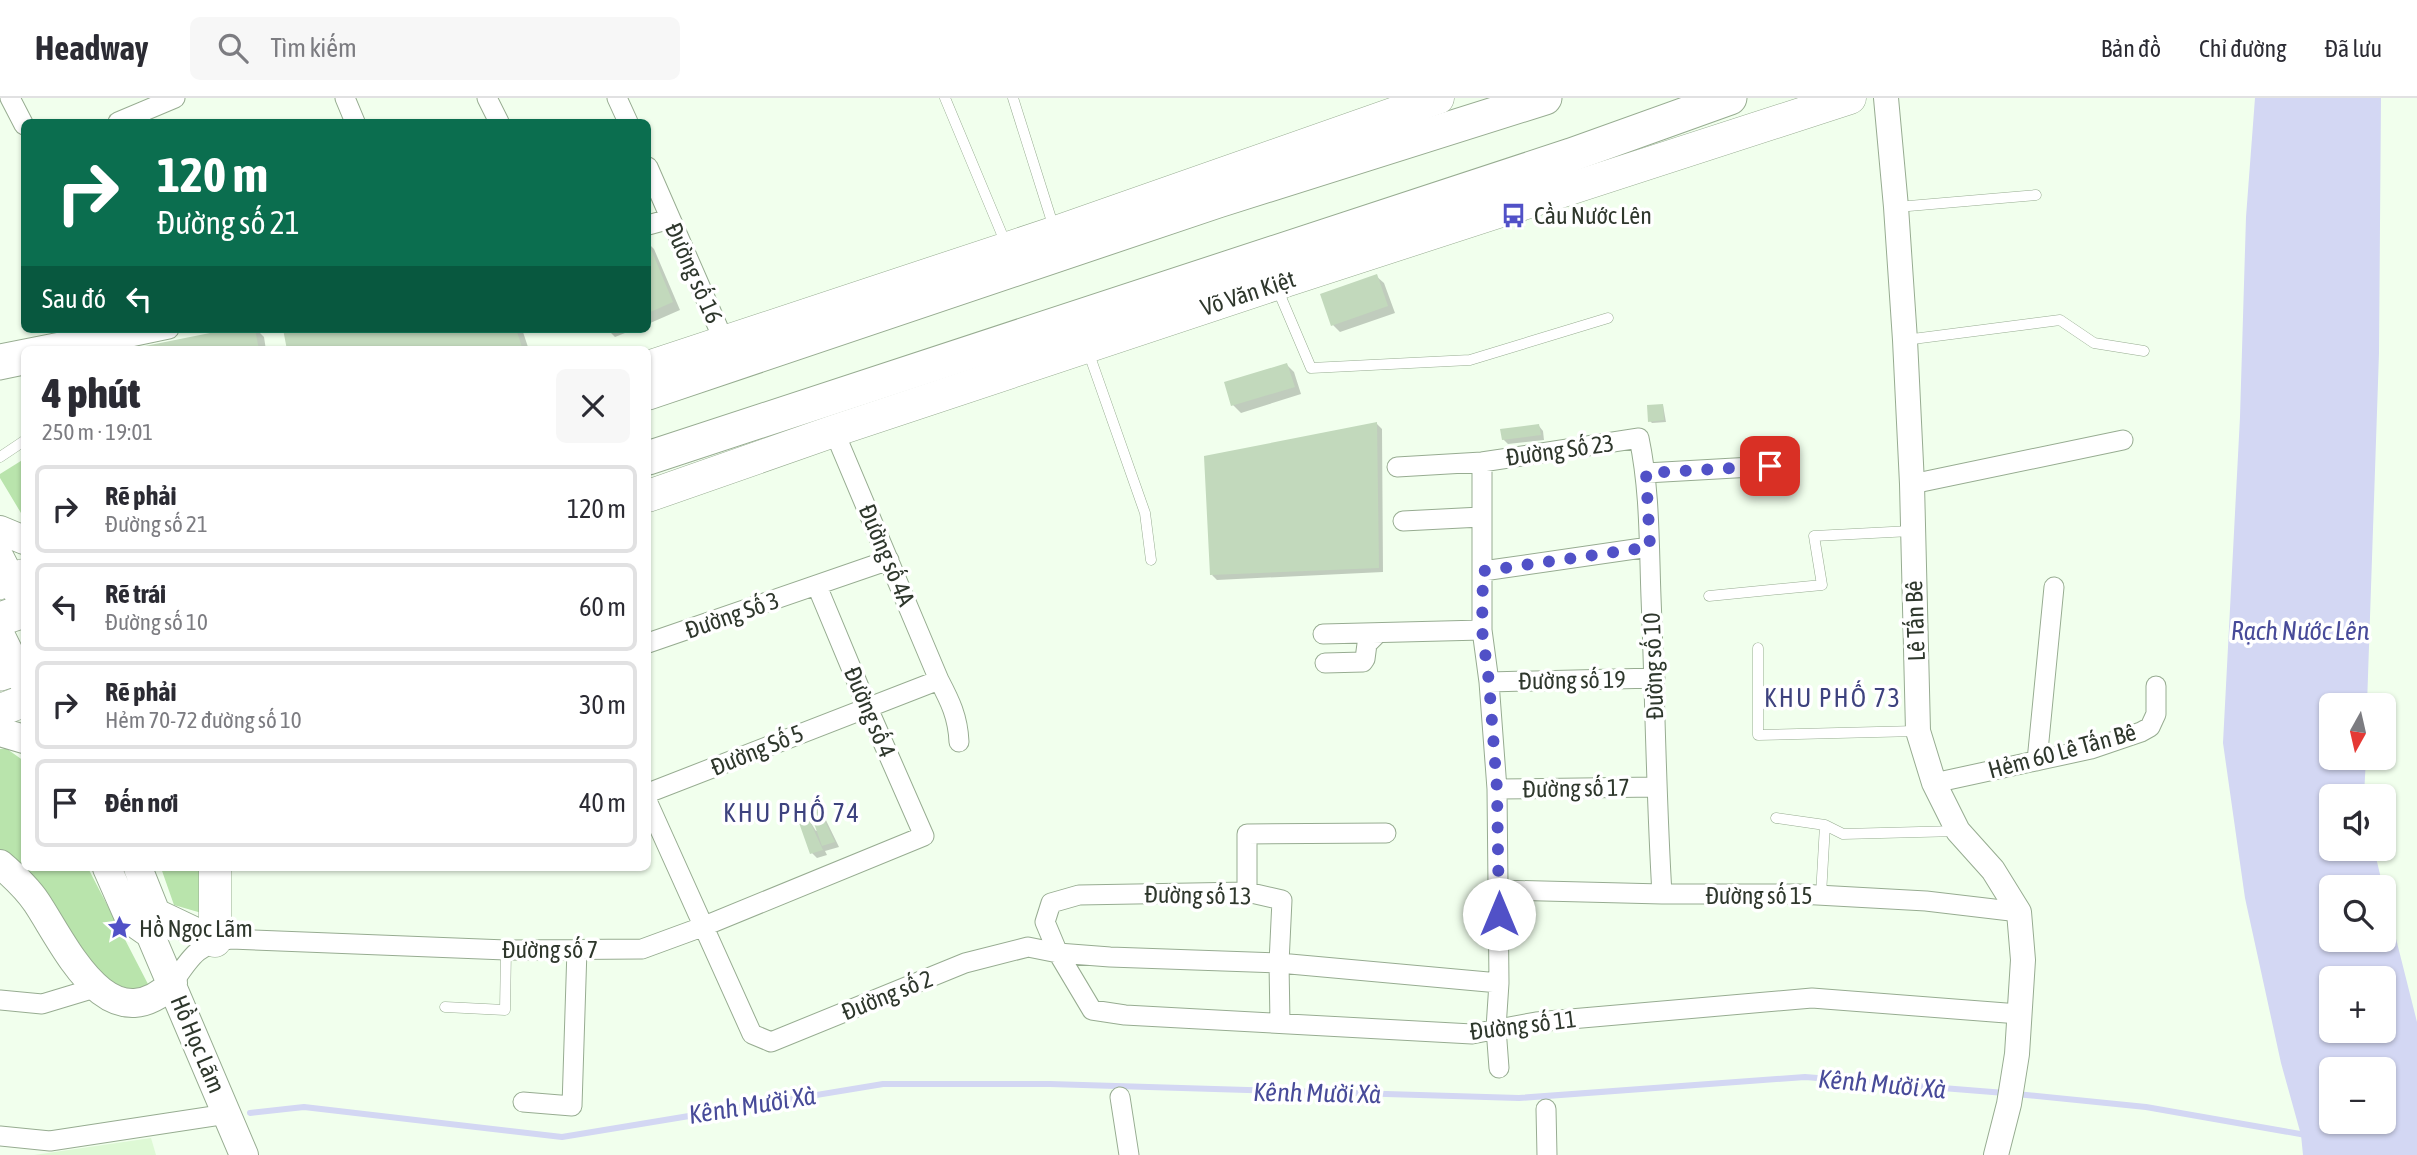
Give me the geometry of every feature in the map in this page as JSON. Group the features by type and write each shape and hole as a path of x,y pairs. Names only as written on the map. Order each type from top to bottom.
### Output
{"highway":[{"path":"651,392 1218,201 1545,98"},
{"name":"Võ Văn Kiệt","path":"651,457 1571,155 1730,98"},
{"path":"1515,206 1571,155"},
{"path":"0,619 14,585"}],"main road":[{"name":"Võ Văn Kiệt","path":"651,495 1276,284 1850,98"},
{"path":"651,366 1056,232 1382,112 1429,99"},
{"path":"0,530 21,539"},
{"path":"0,634 17,673"},
{"path":"0,710 21,702"},
{"path":"0,732 21,738"},
{"path":"0,864 36,901 72,960 95,988 109,997 127,1002 145,1002 161,995 173,983"},
{"name":"Hồ Học Lãm","path":"108,871 130,920 153,923"},
{"name":"Hồ Học Lãm","path":"139,871 173,983 244,1155"},
{"path":"153,923 215,941 215,871"}],"street":[{"path":"10,98 21,119"},
{"path":"125,119 175,98"},
{"path":"345,98 354,119"},
{"path":"487,98 498,119"},
{"path":"618,98 627,119"},
{"name":"Lê Tấn Bê","path":"1886,98 1905,341 1912,484 1918,731 1934,783 1958,831 1993,870 2018,912 2024,960 2017,1054 2009,1104 1996,1155"},
{"name":"Đường số 16","path":"651,174 724,341"},
{"path":"651,224 670,219"},
{"path":"40,346 90,336 130,333"},
{"path":"0,354 21,350"},
{"path":"0,370 21,366"},
{"name":"Đường số 4A","path":"834,431 939,680 953,705 958,722 959,742"},
{"name":"Đường Số 23","path":"1398,467 1482,462 1639,438"},
{"name":"Đường số 10","path":"1639,438 1646,473 1650,547 1656,787 1662,894"},
{"path":"1912,484 2123,440"},
{"path":"1482,462 1482,630 1497,789 1499,984 1496,1028 1499,1068"},
{"path":"1646,473 1770,466"},
{"path":"1404,521 1481,517"},
{"path":"1483,571 1650,547"},
{"name":"Đường Số 3","path":"651,642 889,560"},
{"name":"Đường số 4","path":"817,586 924,836"},
{"path":"2037,761 2053,587"},
{"path":"1323,634 1482,630"},
{"path":"1325,663 1363,662 1367,644 1378,633"},
{"name":"Đường số 19","path":"1489,682 1655,678"},
{"name":"Đường Số 5","path":"651,792 939,680"},
{"name":"Hẻm 60 Lê Tấn Bê","path":"1934,783 2120,740 2150,727 2156,714 2156,686"},
{"name":"Đường số 17","path":"1497,789 1656,787"},
{"name":"Đường số 2","path":"651,810 752,1034 771,1042 965,963 1028,947 1058,953 1279,963"},
{"path":"1247,892 1247,834 1386,833"},
{"name":"Đường số 7","path":"215,941 231,939 506,950 642,949 924,836"},
{"name":"Đường số 15","path":"1499,890 1821,895 1926,901 2018,912"},
{"name":"Đường số 13","path":"1058,953 1045,922 1051,903 1079,895 1247,892 1282,900 1279,963"},
{"path":"173,983 200,948 215,941"},
{"path":"523,1102 572,1106 577,949"},
{"name":"Đường số 11","path":"1058,953 1092,1010 1125,1015 1472,1034 1536,1022 1812,998 2019,1014"},
{"path":"1280,1022 1279,963 1499,984"},
{"path":"0,1000 42,1004 95,988"},
{"path":"1120,1097 1129,1155"},
{"path":"1546,1109 1547,1155"},
{"path":"0,1136 50,1142 227,1114"}],"lane":[{"path":"945,98 1007,247"},
{"path":"1013,98 1056,232"},
{"path":"1896,206 2036,195"},
{"path":"1276,284 1311,368 1470,360 1608,318"},
{"path":"1905,341 2060,320 2094,343 2144,351"},
{"path":"1087,347 1145,513 1151,560"},
{"path":"0,457 21,443"},
{"path":"1709,596 1822,585 1814,536 1912,531"},
{"path":"1758,648 1758,735 1918,731"},
{"path":"1776,818 1825,825 1843,834 1958,831"},
{"path":"1821,895 1825,825"},
{"path":"445,1007 505,1010 506,950"}],"shaded area":[{"path":"21,461 21,513 0,478 0,474"},
{"path":"0,749 7,749 21,759 21,871 90,871 149,986 131,989 110,983 91,966 0,852"},
{"path":"162,871 205,871 205,914 174,905"},
{"path":"151,1138 156,1155 34,1155"}],"water":[{"name":"Rạch Nước Lên","path":"2255,98 2381,98 2379,353 2367,693 2319,693 2319,770 2365,770 2365,784 2319,784 2319,861 2377,861 2380,875 2319,875 2319,952 2396,952 2396,939 2417,1022 2417,1155 2303,1155 2301,1135 2281,1063 2245,898 2223,743 2240,417 2246,217"}],"building":[{"path":"651,249 673,302 651,312"},
{"path":"1377,274 1388,306 1331,326 1320,294"},
{"path":"210,333 256,333 258,346 145,346"},
{"path":"284,333 517,333 522,346 286,346"},
{"path":"1287,363 1295,387 1231,406 1224,382"},
{"path":"1663,404 1664,420 1648,422 1647,405"},
{"path":"1377,422 1379,568 1210,575 1204,456"},
{"path":"1539,424 1541,435 1502,440 1500,429"},
{"path":"817,805 835,842 822,846 810,812"},
{"path":"806,813 823,850 810,854 798,820"}],"waterway":[{"name":"Kênh Mười Xà","path":"250,1113 304,1107 562,1137 883,1084 1050,1084 1519,1098 1805,1077 2005,1093"},
{"name":"Kênh Mười Xà","path":"2016,1094 2146,1107 2306,1135"}],"place":[{"name":"Cầu Nước Lên","path":"1514,215"},
{"name":"Hồ Ngọc Lãm","path":"119,928"}],"district":[{"name":"KHU PHỐ 73","path":"1833,698"},
{"name":"KHU PHỐ 74","path":"792,813"}],"route":[{"path":"1499,914 1497,789 1482,630 1483,571 1650,547 1646,473 1770,466"}]}
